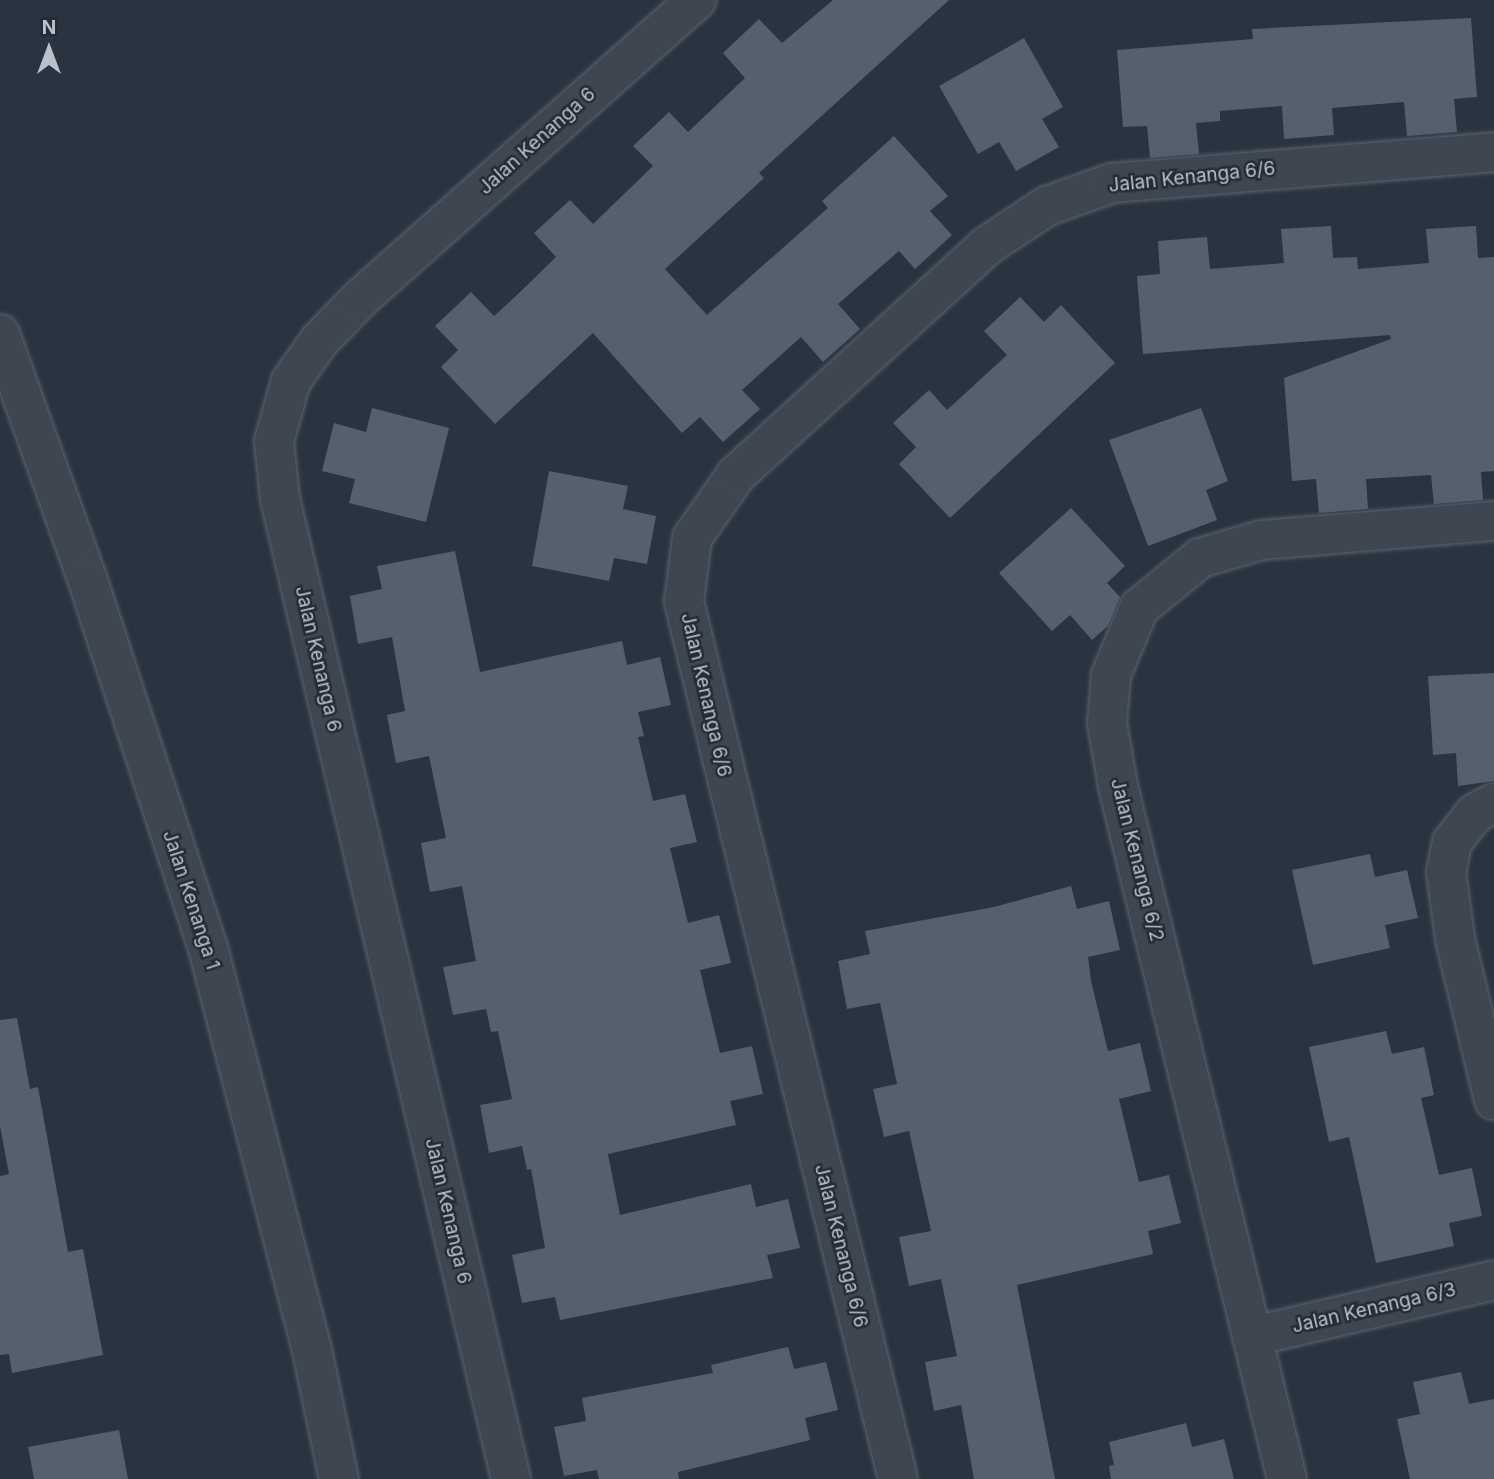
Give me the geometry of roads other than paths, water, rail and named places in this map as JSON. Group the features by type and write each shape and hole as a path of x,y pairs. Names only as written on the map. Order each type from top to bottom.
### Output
{"street":[{"name":"Jalan Kenanga 6","path":"511,1479 280,499 274,441 291,381 320,340 362,297 695,0"},
{"name":"Jalan Kenanga 6/6","path":"898,1479 684,602 692,538 736,475 988,245 1047,206 1112,183 1494,152"},
{"name":"Jalan Kenanga 1","path":"0,334 87,578 208,948 313,1355 339,1479"},
{"name":"Jalan Kenanga 6/2","path":"1287,1479 1118,786 1107,723 1111,675 1139,608 1200,558 1262,540 1494,521"},
{"path":"1494,803 1475,813 1452,842 1446,872 1455,939 1494,1100"},
{"name":"Jalan Kenanga 6/3","path":"1254,1336 1494,1280"}]}
